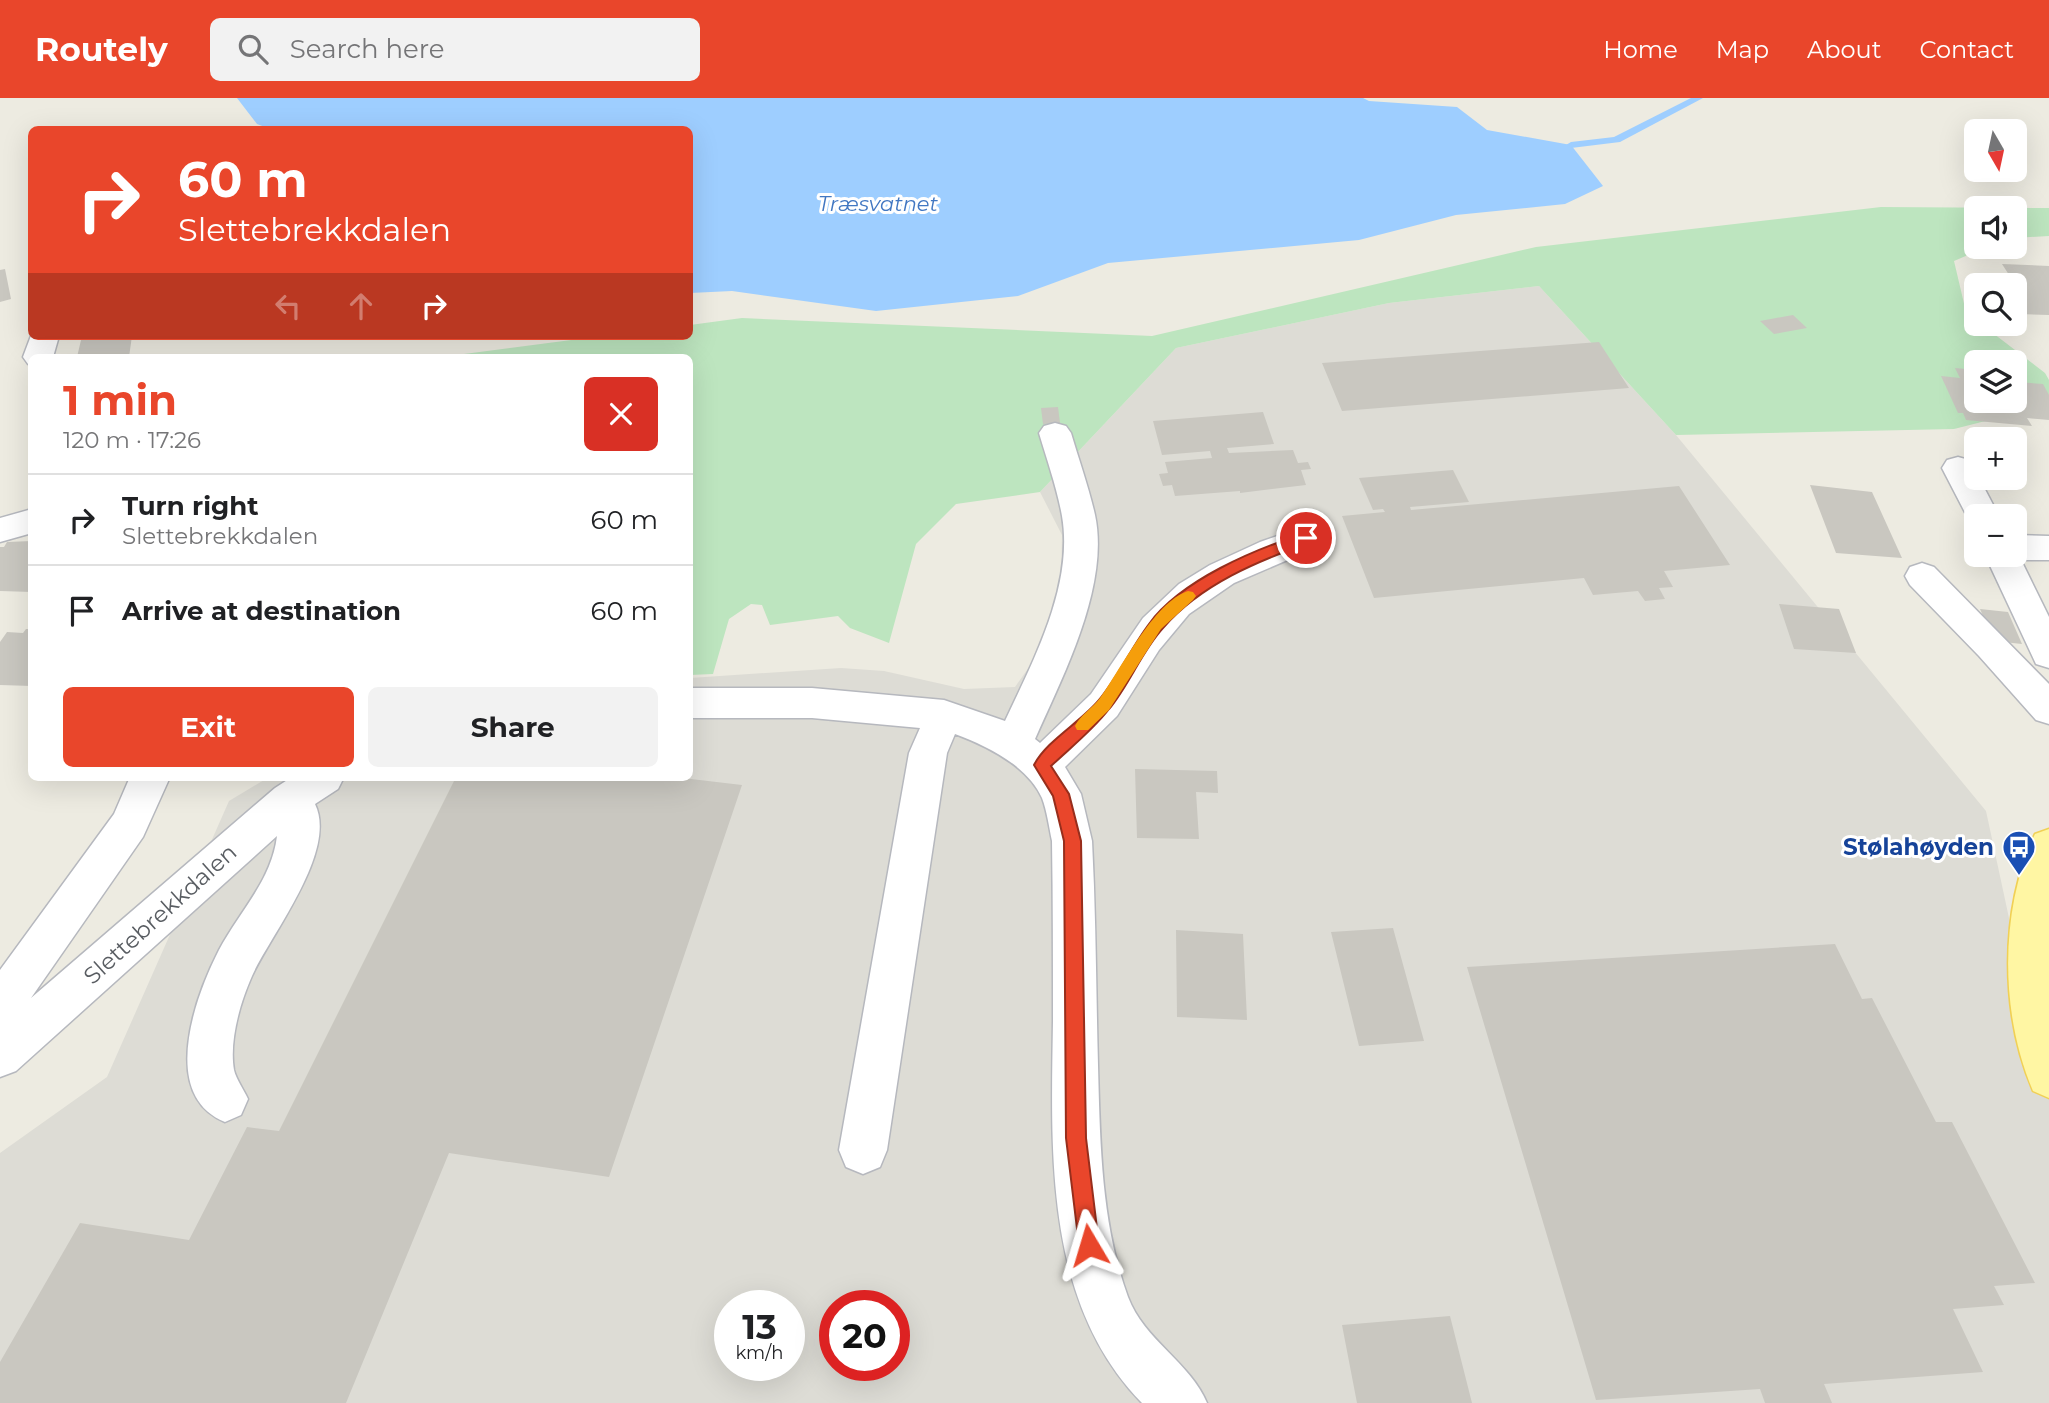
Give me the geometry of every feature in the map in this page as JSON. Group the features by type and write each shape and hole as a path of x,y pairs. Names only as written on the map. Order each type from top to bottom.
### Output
{"main road":[{"path":"2049,847 2043,859 2033,929 2033,1010 2049,1075"}],"street":[{"path":"1027,755 1081,562 1079,517 1055,433"},
{"path":"1958,468 1977,504"},
{"path":"0,530 28,522"},
{"path":"1027,755 1104,705 1156,625 1177,605 1208,582 1265,553 1306,538"},
{"path":"2027,547 2049,548"},
{"path":"2008,567 2049,654"},
{"path":"1922,576 1992,646 2049,709"},
{"path":"693,704 812,702 944,715 998,734 1027,755 1061,794 1072,841 1076,1138 1089,1245 1105,1304 1127,1343 1145,1370 1180,1403"},
{"path":"863,1150 928,753 944,715"},
{"path":"0,1005 70,911 129,825 148,781"},
{"name":"Slettebrekkdalen","path":"0,1055 289,800 318,781"},
{"path":"225,1099 212,1082 211,1071 210,1049 220,1001 235,964 279,891 295,855 299,812 289,800"}],"shaded area":[{"path":"1539,286 1676,435 1986,811 2012,932 2049,1040 2049,1403 0,1403 0,1153 107,1077 229,801 262,781 693,781 693,678 841,668 884,671 964,689 1015,687 1042,649 1061,588 1062,535 1040,492 1176,348 1389,303"}],"green space":[{"path":"1881,207 1964,207 1964,257 1954,261 1964,304 1964,336 1997,336 2015,350 1964,350 1964,413 2017,413 1954,429 1676,435 1539,286 1389,303 1176,348 1040,492 956,504 916,544 889,643 850,628 838,616 770,625 762,605 751,604 729,619 713,674 693,675 693,354 464,354 571,340 693,340 693,325 742,318 1152,336 1536,247"},
{"path":"2027,208 2049,208 2049,236 2027,237"},
{"path":"2027,359 2045,373 2049,380 2049,405 2027,411"}],"water":[{"name":"Træsvatnet","path":"237,98 1363,98 1369,101 1457,107 1487,130 1571,145 1603,186 1565,204 1456,215 1359,240 1108,263 1018,296 876,311 732,291 693,293 693,126 257,124"}],"building":[{"path":"2002,264 2049,266 2049,315 2027,314 2027,273 2008,273"},
{"path":"5,269 11,299 0,302 0,270"},
{"path":"1793,315 1807,328 1774,334 1760,321"},
{"path":"81,340 131,340 129,354 78,354"},
{"path":"1599,342 1629,388 1342,411 1322,363"},
{"path":"1955,368 1964,369 1964,413 2027,413 2027,383 2043,384 2049,395 2049,420 2027,418 2032,426 1966,420 1963,413 1958,413 1941,376 1960,378"},
{"path":"1058,407 1060,423 1043,424 1041,408"},
{"path":"1263,412 1274,444 1227,448 1229,453 1293,450 1298,463 1308,462 1311,469 1301,470 1306,485 1240,493 1175,496 1172,485 1163,486 1159,474 1168,473 1165,462 1212,458 1210,451 1162,455 1153,421"},
{"path":"1453,470 1469,502 1410,507 1411,510 1679,486 1730,565 1664,571 1673,587 1659,588 1665,599 1645,601 1638,591 1593,595 1584,578 1374,598 1342,516 1385,512 1383,509 1373,510 1359,478"},
{"path":"1810,485 1872,492 1902,558 1836,553"},
{"path":"28,541 28,592 0,591 0,547 4,547 7,542"},
{"path":"1779,604 1839,609 1856,653 1794,649"},
{"path":"1980,609 2008,612 2022,644 1994,641"},
{"path":"28,629 28,686 0,685 0,642 7,632 23,633"},
{"path":"1135,769 1217,771 1218,793 1196,792 1199,839 1137,838"},
{"path":"693,779 742,785 609,1177 449,1153 346,1403 0,1403 0,1362 80,1223 189,1240 247,1127 279,1131 454,781"},
{"path":"1393,928 1424,1041 1359,1046 1331,932"},
{"path":"1176,930 1243,934 1247,1020 1177,1017"},
{"path":"1835,944 1862,999 1872,998 1936,1122 1952,1122 2035,1283 1994,1286 2004,1305 1953,1309 1983,1372 1824,1384 1832,1403 1765,1403 1760,1389 1596,1400 1467,967"},
{"path":"1450,1316 1472,1403 1357,1403 1342,1325"}],"waterway":[{"path":"1571,145 1616,140 1698,98"}],"slow traffic":[{"path":"1082,726 1104,705 1156,625 1188,596"}],"place":[{"name":"Stølahøyden","path":"2019,877"}],"route":[{"path":"1089,1245 1076,1138 1075,902 1072,841 1061,794 1042,765 1104,705 1156,625 1177,605 1208,582 1265,553 1306,538"}]}
